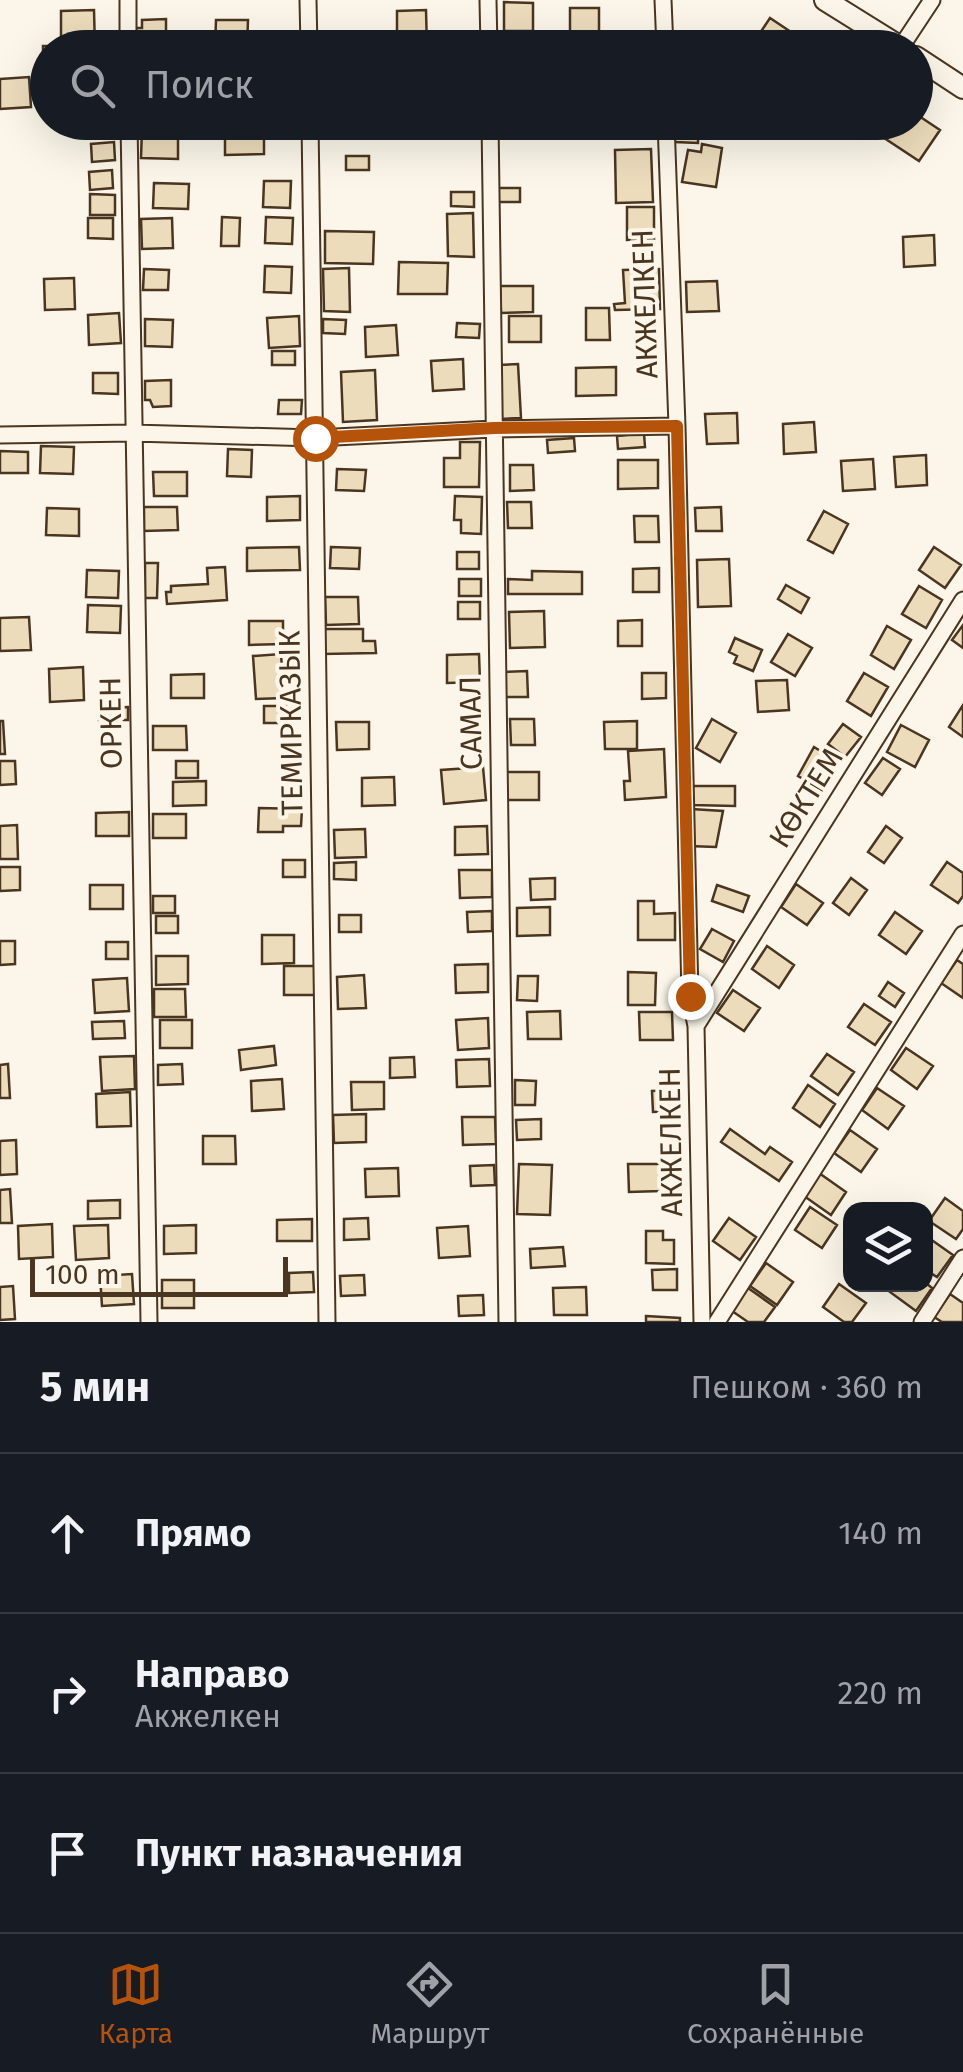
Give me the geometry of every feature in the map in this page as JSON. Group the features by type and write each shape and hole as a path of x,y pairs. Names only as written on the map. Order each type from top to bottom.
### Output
{"street":[{"path":"128,0 128,30"},
{"path":"308,0 309,30"},
{"path":"488,0 489,30"},
{"path":"664,0 664,30"},
{"path":"825,0 874,30"},
{"path":"913,30 932,0"},
{"path":"933,68 963,88"},
{"name":"ОРКЕН","path":"129,140 149,1322"},
{"name":"ТЕМИРКАЗЫК","path":"310,140 327,1322"},
{"name":"САМАЛ","path":"490,140 507,1322"},
{"name":"АКЖЕЛКЕН","path":"667,140 702,1322"},
{"path":"0,435 133,433 315,438 494,428 677,426"},
{"name":"КӨКТЕМ","path":"696,1026 963,600"},
{"path":"717,1322 963,934"},
{"path":"922,1322 963,1258"}],"building":[{"path":"504,2 533,3 533,30 504,30"},
{"path":"570,8 599,8 599,30 570,30"},
{"path":"94,10 95,30 61,30 61,11"},
{"path":"426,10 427,30 397,30 397,11"},
{"path":"770,18 788,30 762,30"},
{"path":"166,19 166,30 136,30 142,28 142,20"},
{"path":"216,20 248,20 248,30 216,30"},
{"path":"29,77 30,107 0,109 0,79"},
{"path":"933,125 940,130 919,161 887,140 933,140"},
{"path":"142,140 178,140 178,159 141,158"},
{"path":"225,140 264,140 264,154 225,155"},
{"path":"114,142 115,160 92,162 91,144"},
{"path":"702,144 722,148 716,187 682,182 688,150 701,152"},
{"path":"651,149 653,202 616,203 615,150"},
{"path":"346,156 369,156 369,170 346,170"},
{"path":"112,170 113,188 90,190 89,172"},
{"path":"264,181 291,181 290,208 263,207"},
{"path":"154,183 189,184 188,209 153,208"},
{"path":"497,188 520,188 520,202 497,202"},
{"path":"451,192 474,192 474,207 451,206"},
{"path":"90,194 115,195 115,215 90,215"},
{"path":"627,207 654,207 654,239 627,240"},
{"path":"473,213 474,257 448,256 447,214"},
{"path":"222,217 240,218 239,246 221,246"},
{"path":"266,217 293,218 292,244 265,243"},
{"path":"88,218 113,218 113,239 88,238"},
{"path":"172,218 173,248 142,249 141,219"},
{"path":"325,231 374,232 373,264 325,263"},
{"path":"934,235 935,265 904,267 903,237"},
{"path":"399,262 448,263 447,294 398,294"},
{"path":"265,266 292,267 291,293 264,292"},
{"path":"349,268 350,312 324,311 323,269"},
{"path":"144,269 169,270 168,290 143,290"},
{"path":"659,269 660,309 615,310 614,304 625,303 623,270"},
{"path":"74,278 75,309 45,310 44,279"},
{"path":"717,281 719,311 687,312 686,282"},
{"path":"500,286 533,286 533,312 501,313"},
{"path":"586,308 609,308 610,340 586,340"},
{"path":"119,313 121,343 89,345 88,315"},
{"path":"299,316 300,346 269,348 267,318"},
{"path":"509,316 541,316 541,342 509,342"},
{"path":"145,319 173,320 172,347 145,346"},
{"path":"323,319 346,320 345,334 323,333"},
{"path":"457,323 480,324 479,338 456,337"},
{"path":"396,325 398,355 366,357 365,327"},
{"path":"272,351 295,351 295,365 272,365"},
{"path":"463,359 464,389 433,391 431,361"},
{"path":"518,364 521,418 500,419 498,365"},
{"path":"616,367 616,395 576,396 576,368"},
{"path":"375,370 377,420 343,422 341,372"},
{"path":"93,373 118,373 118,394 93,393"},
{"path":"171,380 171,406 153,407 150,400 145,400 145,381"},
{"path":"279,400 302,400 301,414 278,414"},
{"path":"737,413 738,443 707,444 705,414"},
{"path":"814,422 816,452 784,454 783,424"},
{"path":"644,433 645,447 618,449 617,436"},
{"path":"574,438 575,451 548,453 547,440"},
{"path":"460,442 480,442 479,487 444,487 444,458 460,458"},
{"path":"41,446 74,447 73,474 40,473"},
{"path":"228,449 252,450 251,477 227,476"},
{"path":"0,451 28,452 28,473 0,473"},
{"path":"926,455 927,485 896,487 894,457"},
{"path":"873,459 875,489 843,491 841,461"},
{"path":"618,460 658,460 658,488 618,489"},
{"path":"510,465 533,465 534,490 510,491"},
{"path":"337,469 366,470 364,491 336,490"},
{"path":"153,472 187,472 187,496 154,496"},
{"path":"300,496 300,520 267,521 267,497"},
{"path":"455,496 482,497 481,534 461,533 461,520 454,520"},
{"path":"507,502 531,502 532,528 508,528"},
{"path":"144,507 177,507 178,530 144,531"},
{"path":"721,507 722,531 696,531 695,508"},
{"path":"47,508 79,509 79,536 46,535"},
{"path":"824,511 848,524 833,553 808,540"},
{"path":"634,516 658,516 659,542 635,542"},
{"path":"299,547 300,570 247,571 247,548"},
{"path":"331,547 360,548 359,569 330,568"},
{"path":"934,547 961,565 945,588 919,570"},
{"path":"457,552 479,552 479,569 457,569"},
{"path":"729,559 731,606 698,607 697,560"},
{"path":"145,563 158,563 157,598 145,598"},
{"path":"225,567 227,600 167,604 166,592 171,592 171,586 208,584 207,568"},
{"path":"659,568 659,592 633,592 633,569"},
{"path":"87,570 119,571 118,598 86,597"},
{"path":"532,571 582,572 582,594 508,594 508,579 532,580"},
{"path":"459,579 481,579 481,596 459,596"},
{"path":"786,585 809,598 801,613 778,599"},
{"path":"919,586 942,600 926,628 902,614"},
{"path":"325,597 358,597 359,624 326,625"},
{"path":"458,602 480,602 480,619 458,619"},
{"path":"88,605 121,606 120,633 87,632"},
{"path":"544,611 545,647 510,648 509,612"},
{"path":"29,617 31,650 0,651 0,618"},
{"path":"642,620 642,646 618,646 618,621"},
{"path":"249,621 283,621 283,644 249,645"},
{"path":"963,625 963,648 952,640"},
{"path":"887,626 911,640 894,669 871,655"},
{"path":"323,629 363,629 363,641 375,641 376,653 323,654"},
{"path":"788,634 812,648 795,676 771,662"},
{"path":"735,638 762,650 753,671 734,663 737,656 729,652"},
{"path":"281,654 284,698 256,699 253,656"},
{"path":"479,654 480,682 447,683 447,655"},
{"path":"83,667 84,700 50,702 49,669"},
{"path":"527,671 528,697 504,697 503,672"},
{"path":"642,673 666,673 666,698 642,699"},
{"path":"864,673 888,687 871,716 847,701"},
{"path":"204,674 204,698 171,698 171,675"},
{"path":"787,680 789,710 758,712 756,681"},
{"path":"963,705 963,737 949,727"},
{"path":"264,706 286,706 286,723 264,723"},
{"path":"128,707 128,720 99,720 99,708"},
{"path":"510,719 534,719 535,745 511,745"},
{"path":"712,719 736,733 720,762 696,748"},
{"path":"3,721 5,754 0,754"},
{"path":"637,721 637,749 605,749 604,722"},
{"path":"336,722 369,722 369,749 337,750"},
{"path":"843,724 861,737 845,757 828,744"},
{"path":"901,725 929,740 915,767 887,752"},
{"path":"153,726 186,726 187,750 153,750"},
{"path":"814,747 838,762 822,790 798,776"},
{"path":"664,749 666,797 625,800 624,781 630,781 628,751"},
{"path":"883,758 900,769 882,795 865,783"},
{"path":"0,761 15,761 16,784 0,785"},
{"path":"176,761 198,761 198,778 176,778"},
{"path":"483,767 486,800 444,804 441,770"},
{"path":"506,772 539,772 539,800 507,800"},
{"path":"394,777 395,805 362,806 362,778"},
{"path":"206,781 206,805 173,806 173,782"},
{"path":"693,786 735,786 735,806 692,805"},
{"path":"259,808 302,809 301,826 283,826 283,832 258,832"},
{"path":"691,809 723,811 716,847 689,846"},
{"path":"129,812 129,836 96,836 96,813"},
{"path":"153,814 186,814 186,838 153,838"},
{"path":"17,825 18,859 0,859 0,826"},
{"path":"487,826 488,854 455,855 455,827"},
{"path":"886,826 902,838 884,863 868,852"},
{"path":"365,829 366,857 335,858 334,830"},
{"path":"283,860 305,860 305,877 283,877"},
{"path":"356,862 356,880 334,879 334,863"},
{"path":"947,862 963,873 963,896 958,903 931,885"},
{"path":"0,867 20,867 20,890 0,891"},
{"path":"459,870 492,870 492,897 460,898"},
{"path":"555,878 555,899 531,900 530,879"},
{"path":"851,878 867,890 849,915 833,903"},
{"path":"796,884 823,903 807,925 781,907"},
{"path":"90,885 123,885 123,909 90,909"},
{"path":"717,885 749,896 743,912 712,901"},
{"path":"153,896 175,896 175,913 153,913"},
{"path":"638,901 654,901 654,914 675,913 675,940 638,940"},
{"path":"550,907 550,935 517,936 517,908"},
{"path":"492,911 492,931 468,932 467,912"},
{"path":"895,912 922,931 906,954 879,935"},
{"path":"339,915 361,915 361,932 339,932"},
{"path":"156,916 178,916 178,933 156,933"},
{"path":"712,929 734,941 723,962 700,949"},
{"path":"262,935 294,935 294,963 262,964"},
{"path":"0,941 15,941 15,964 0,965"},
{"path":"106,942 128,942 128,959 106,959"},
{"path":"767,946 794,965 779,988 752,969"},
{"path":"156,956 188,956 188,984 156,985"},
{"path":"957,960 963,964 963,998 941,983"},
{"path":"488,964 488,992 456,993 455,965"},
{"path":"284,966 316,966 316,995 284,995"},
{"path":"628,972 656,973 655,1005 628,1005"},
{"path":"364,975 366,1008 338,1009 337,977"},
{"path":"518,976 538,976 537,1001 517,1000"},
{"path":"127,978 129,1011 95,1013 93,980"},
{"path":"888,982 904,993 895,1007 879,996"},
{"path":"154,989 185,989 186,1017 154,1017"},
{"path":"733,990 760,1008 744,1031 717,1013"},
{"path":"864,1004 891,1022 875,1045 848,1027"},
{"path":"560,1011 561,1039 528,1039 527,1012"},
{"path":"639,1012 672,1012 673,1040 640,1040"},
{"path":"488,1018 489,1048 458,1050 456,1020"},
{"path":"160,1020 192,1020 192,1048 160,1048"},
{"path":"124,1021 125,1038 93,1039 92,1022"},
{"path":"274,1046 276,1065 241,1070 239,1050"},
{"path":"906,1048 933,1066 917,1089 891,1070"},
{"path":"827,1054 854,1072 838,1095 811,1076"},
{"path":"134,1056 135,1089 102,1091 100,1057"},
{"path":"414,1057 415,1077 390,1078 390,1058"},
{"path":"489,1059 490,1086 457,1087 456,1060"},
{"path":"8,1064 10,1098 0,1098 0,1065"},
{"path":"182,1064 183,1084 158,1085 158,1065"},
{"path":"282,1079 284,1109 252,1111 251,1081"},
{"path":"515,1080 536,1081 535,1105 515,1105"},
{"path":"351,1082 384,1082 384,1109 352,1110"},
{"path":"808,1085 835,1104 820,1127 793,1108"},
{"path":"877,1088 904,1106 888,1129 862,1110"},
{"path":"677,1090 677,1111 653,1112 652,1091"},
{"path":"130,1092 131,1126 97,1127 96,1094"},
{"path":"366,1114 366,1142 334,1143 333,1115"},
{"path":"462,1117 495,1117 496,1144 463,1145"},
{"path":"541,1119 541,1139 517,1140 516,1120"},
{"path":"730,1129 765,1154 770,1147 792,1162 779,1181 721,1142"},
{"path":"850,1130 877,1149 861,1172 834,1153"},
{"path":"203,1136 235,1136 236,1164 203,1164"},
{"path":"16,1140 17,1174 0,1175 0,1141"},
{"path":"519,1164 552,1165 550,1215 517,1214"},
{"path":"628,1164 661,1164 661,1191 629,1192"},
{"path":"494,1165 495,1185 471,1186 470,1166"},
{"path":"398,1168 399,1196 366,1197 365,1169"},
{"path":"819,1173 846,1192 831,1215 804,1196"},
{"path":"10,1189 12,1223 0,1223 0,1190"},
{"path":"945,1198 963,1211 963,1229 956,1239 933,1224 933,1215"},
{"path":"120,1200 120,1218 88,1219 88,1201"},
{"path":"810,1207 837,1225 822,1248 795,1230"},
{"path":"368,1218 369,1239 344,1240 344,1219"},
{"path":"729,1218 756,1237 740,1260 713,1241"},
{"path":"312,1219 312,1241 277,1241 277,1220"},
{"path":"52,1224 53,1257 19,1259 18,1226"},
{"path":"108,1225 109,1258 76,1260 74,1226"},
{"path":"196,1225 196,1253 164,1254 164,1226"},
{"path":"468,1226 470,1256 439,1258 437,1228"},
{"path":"646,1231 663,1231 663,1240 674,1240 674,1264 646,1263"},
{"path":"933,1241 953,1255 937,1277 933,1274"},
{"path":"563,1247 565,1266 531,1268 530,1249"},
{"path":"766,1263 793,1282 777,1305 750,1286"},
{"path":"677,1269 677,1290 653,1290 652,1270"},
{"path":"313,1272 314,1292 289,1293 289,1273"},
{"path":"132,1274 134,1304 102,1306 100,1276"},
{"path":"364,1275 365,1295 341,1296 340,1276"},
{"path":"162,1280 194,1280 194,1308 162,1308"},
{"path":"839,1284 843,1292 850,1292 866,1303 852,1322 844,1322 823,1307"},
{"path":"13,1286 15,1319 0,1320 0,1287"},
{"path":"586,1287 587,1315 554,1315 553,1288"},
{"path":"748,1288 775,1307 764,1322 748,1322 732,1311"},
{"path":"890,1292 929,1292 916,1311"},
{"path":"950,1294 963,1303 963,1322 942,1322 934,1317"},
{"path":"483,1295 484,1315 459,1316 458,1296"},
{"path":"646,1316 680,1318 680,1322 646,1322"}],"route":[{"path":"315,438 494,428 677,426 690,996"}]}
